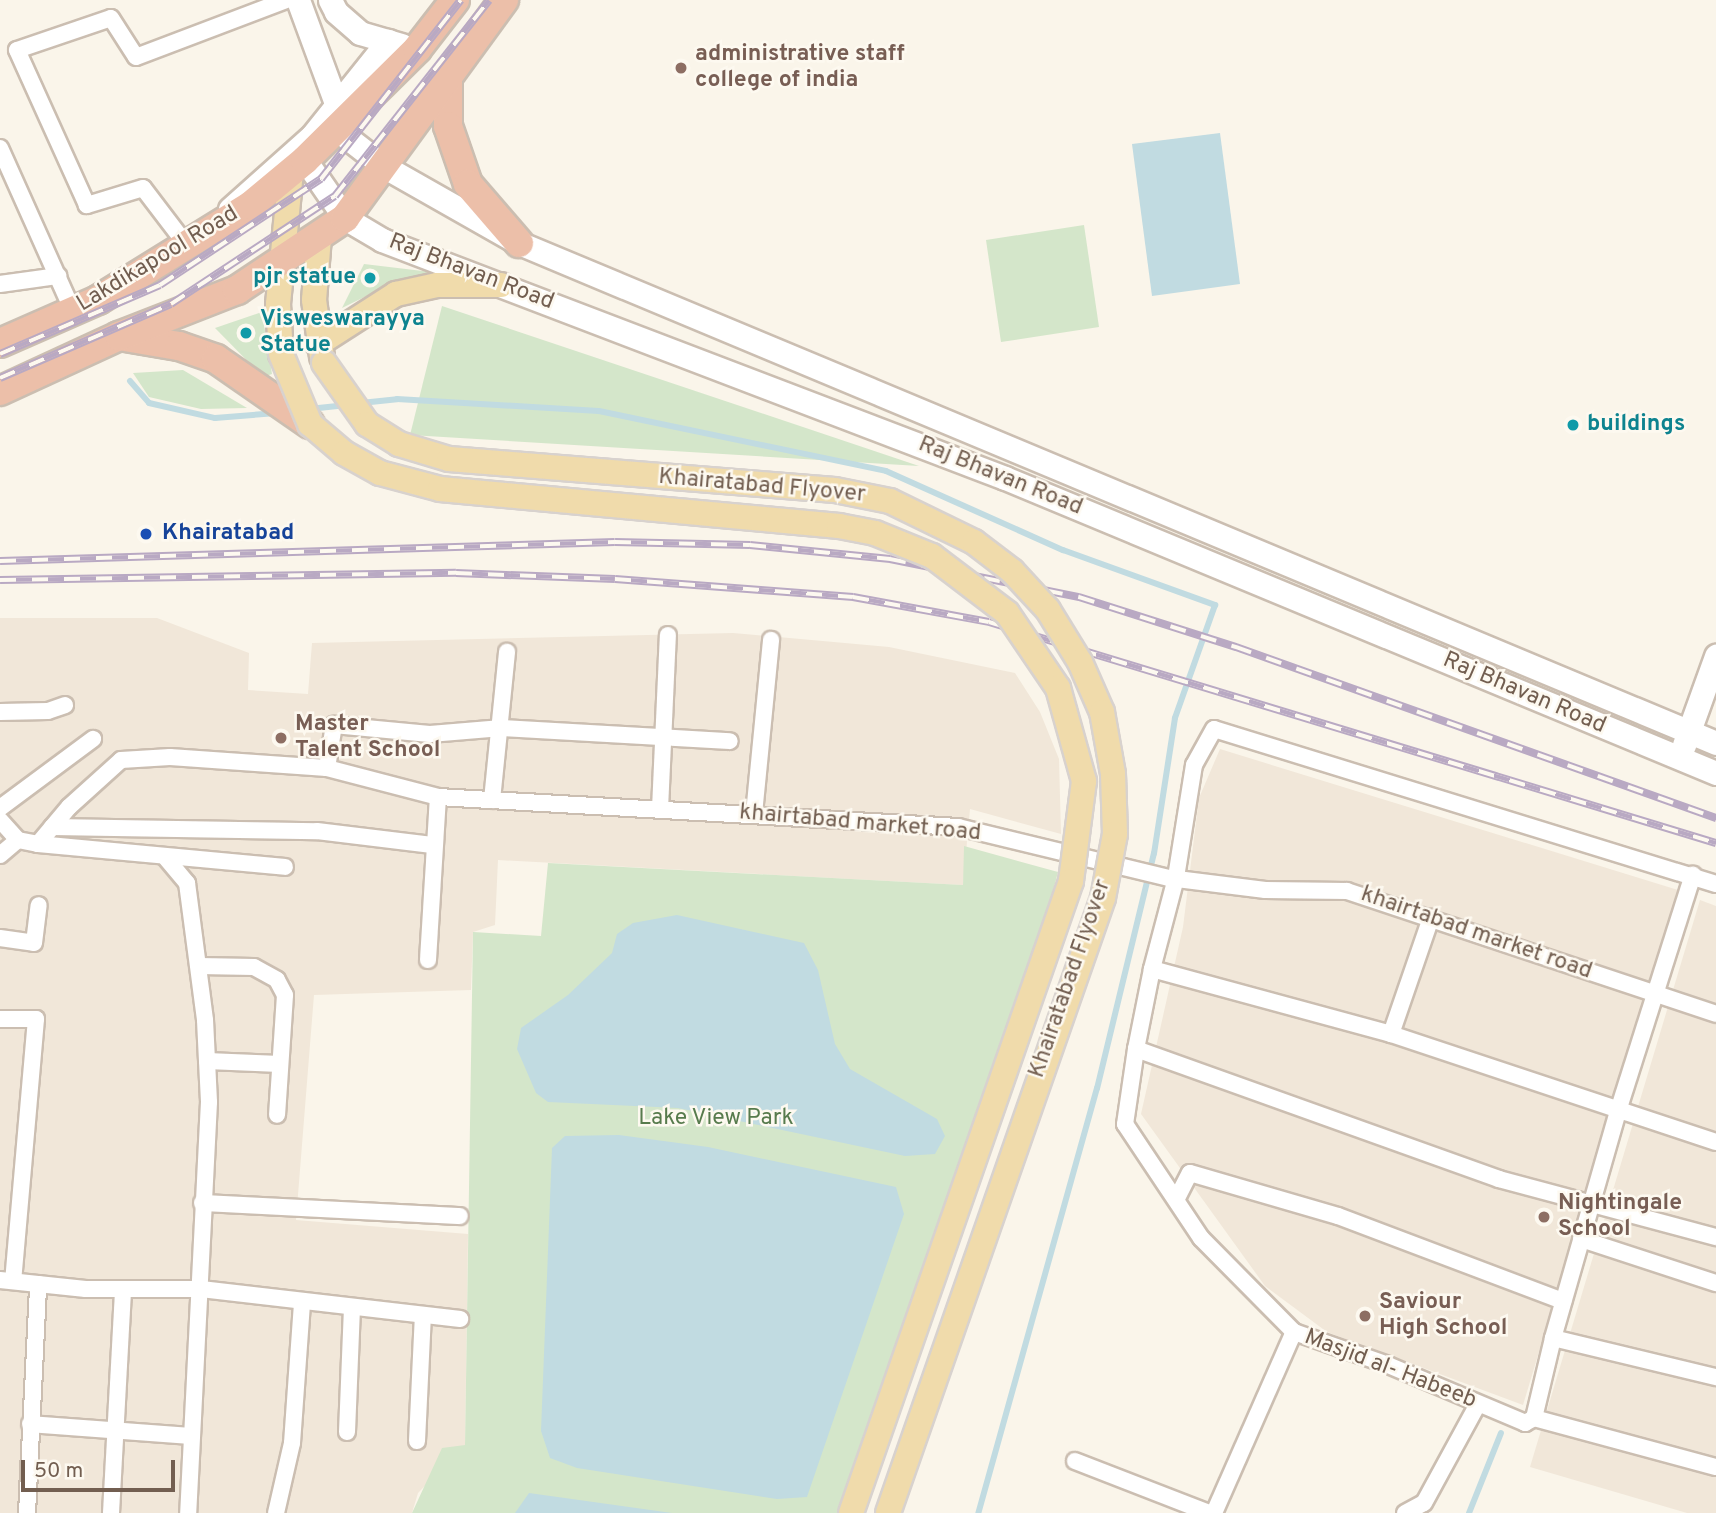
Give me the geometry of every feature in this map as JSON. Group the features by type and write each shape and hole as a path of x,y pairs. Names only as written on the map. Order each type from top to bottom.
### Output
{"highway":[{"name":"Lakdikapool Road","path":"0,343 74,311 197,241 298,166 337,117 417,49 455,0"},
{"name":"Lakdikapool Road","path":"0,391 120,335 237,290 345,218 385,167 504,0"},
{"path":"448,77 448,126 468,184 519,243"},
{"path":"120,335 179,346 216,359 310,424"}],"main road":[{"path":"298,0 337,117"},
{"path":"330,0 336,12 360,33 417,49"},
{"path":"197,241 257,181 337,117 388,41"},
{"name":"Raj Bhavan Road","path":"337,117 385,167 519,243 1707,734"},
{"name":"Raj Bhavan Road","path":"298,166 345,218 382,240 1004,478 1698,766"},
{"name":"Khairatabad Flyover","path":"298,166 282,261 278,304 281,354 310,424 344,453 380,473 440,489 762,516 875,533 932,556 1007,613 1058,688 1084,781 1071,881 851,1513"},
{"name":"Khairatabad Flyover","path":"319,237 314,272 321,353 343,395 368,424 399,444 449,459 835,490 901,505 974,542 1012,571 1048,610 1080,662 1102,712 1113,774 1115,834 1102,898 888,1513"},
{"path":"321,353 396,294 438,285 501,285"},
{"path":"1698,766 1707,734 1716,656"}],"street":[{"path":"197,241 143,188 87,205 18,50 111,18 136,57 286,0"},
{"path":"0,148 74,311"},
{"path":"0,284 58,276"},
{"path":"660,809 668,635"},
{"path":"754,814 771,640"},
{"path":"492,800 502,728 508,652"},
{"path":"0,712 48,711 65,705"},
{"path":"327,768 334,725 430,734 502,728 730,741"},
{"name":"Masjid al- Habeeb","path":"1534,1418 1525,1423 1388,1365 1294,1332 1201,1238 1177,1198 1125,1124 1136,1049 1194,765 1213,729 1693,875"},
{"path":"0,808 93,739"},
{"name":"khairtabad market road","path":"38,844 121,760 221,759 327,768 438,797 958,827 1173,878 1265,890 1347,891 1716,1014"},
{"path":"428,960 432,845 438,797"},
{"path":"0,820 18,840 38,844 285,867"},
{"path":"52,827 317,831 432,845"},
{"path":"0,855 18,840"},
{"path":"166,858 187,883 199,965 207,1061 201,1289 190,1436 188,1513"},
{"path":"1716,884 1693,875 1618,1111 1563,1301 1534,1418 1716,1467"},
{"path":"0,938 34,943 39,905"},
{"path":"1391,1034 1431,918"},
{"path":"199,965 254,967 267,971 277,980 285,995 276,1115"},
{"path":"1152,969 1391,1034 1716,1142"},
{"path":"0,1019 36,1020 6,1281 123,1290 201,1289 352,1310 460,1319"},
{"path":"1136,1049 1499,1179 1716,1237"},
{"path":"207,1061 280,1064"},
{"path":"1177,1198 1190,1174 1338,1216 1563,1301"},
{"path":"202,1203 460,1216"},
{"path":"1581,1239 1716,1283"},
{"path":"27,1513 38,1284"},
{"path":"111,1513 123,1290"},
{"path":"276,1513 292,1443 302,1304"},
{"path":"347,1432 352,1310"},
{"path":"417,1441 423,1316"},
{"path":"1075,1461 1211,1513 1294,1332"},
{"path":"1553,1338 1716,1377"},
{"path":"1405,1513 1424,1503 1478,1404"},
{"path":"30,1424 190,1436"}],"shaded area":[{"path":"0,618 157,618 249,653 248,690 308,694 312,643 733,633 889,647 1015,673 1040,712 1059,759 1061,834 970,809 963,885 498,860 495,925 473,932 471,990 314,995 296,1220 468,1234 465,1445 418,1493 412,1513 0,1513"},
{"path":"1220,749 1678,890 1523,1405 1327,1332 1265,1286 1141,1114 1183,927 1199,798"},
{"path":"1700,900 1716,906 1716,1513 1687,1513 1530,1467"}],"green space":[{"path":"1084,225 1099,327 1001,342 986,240"},
{"path":"364,264 431,272 395,282 342,308"},
{"path":"442,306 919,466 410,435"},
{"path":"262,312 272,374 263,377 215,328"},
{"path":"183,370 247,408 201,409 149,397 133,373"},
{"name":"Lake View Park","path":"964,846 1058,872 1041,937 838,1513 412,1513 442,1448 465,1445 473,932 541,936 548,863 963,885"}],"water":[{"path":"1220,133 1240,284 1152,296 1132,144"},
{"path":"677,915 804,943 818,970 835,1044 850,1069 937,1119 945,1136 935,1154 905,1156 678,1108 548,1102 536,1093 517,1049 521,1028 568,995 612,953 617,934 633,923"},
{"path":"619,1135 708,1147 896,1187 904,1214 807,1497 777,1499 577,1468 550,1458 541,1431 552,1148 565,1136"},
{"path":"529,1493 672,1513 515,1513"}],"waterway":[{"path":"130,381 149,403 215,418 277,413"},
{"path":"361,403 397,399 599,411 886,471 1063,550 1215,605 1175,718 1154,853 1097,1088 978,1513"},
{"path":"309,409 347,405"},
{"path":"1469,1513 1501,1433"}],"railway":[{"path":"0,354 160,285 321,179 461,0"},
{"path":"0,378 171,304 335,196 489,0"},
{"path":"0,561 615,542 750,545 890,559 1079,597 1236,647 1716,818"},
{"path":"0,580 456,573 615,579 853,597 989,622 1716,843"}],"place":[{"name":"administrative staff college of india","path":"681,68"},
{"name":"pjr statue","path":"370,278"},
{"name":"Visweswarayya Statue","path":"246,333"},
{"name":"buildings","path":"1573,425"},
{"name":"Khairatabad","path":"146,534"},
{"name":"Master Talent School","path":"281,738"},
{"name":"Nightingale School","path":"1544,1217"},
{"name":"Saviour High School","path":"1365,1316"}]}
